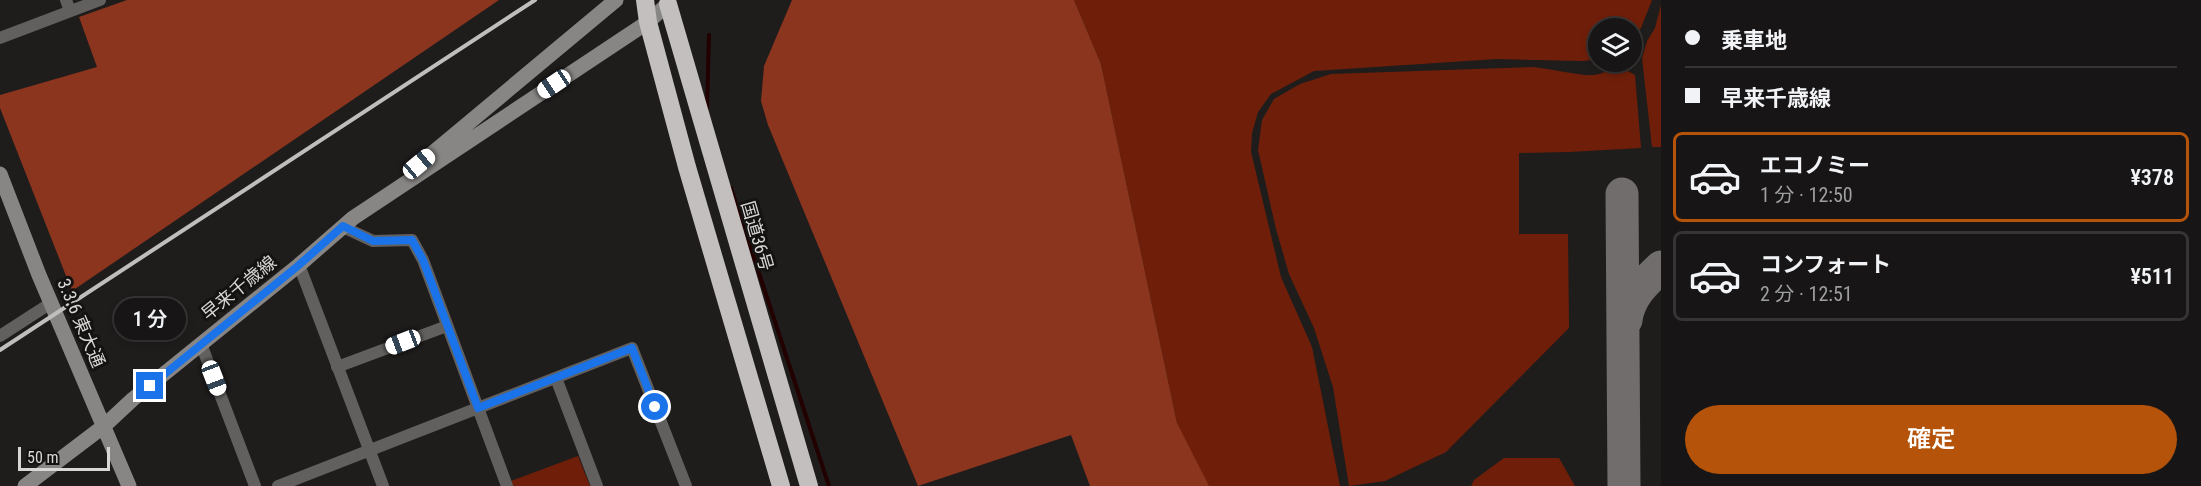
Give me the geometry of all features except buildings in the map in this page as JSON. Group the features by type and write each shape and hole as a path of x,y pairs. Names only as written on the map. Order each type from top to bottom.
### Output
{"highway":[{"path":"645,0 648,21 691,178 781,486"},
{"name":"国道36号","path":"668,1 809,486"}],"main road":[{"name":"早来千歳線","path":"366,209 616,0"},
{"name":"早来千歳線","path":"25,486 104,426 133,399 299,265 343,226 648,21 668,1"},
{"name":"3.3.6 東大通","path":"0,174 51,303 129,486"}],"street":[{"path":"0,38 68,6 100,0"},
{"path":"343,226 373,241 412,240 423,260 507,486"},
{"path":"299,265 383,486"},
{"path":"0,336 51,303"},
{"path":"338,367 447,326"},
{"path":"201,344 255,486"},
{"path":"278,486 632,348 686,486"},
{"path":"556,378 597,486"}],"shaded area":[{"path":"127,0 499,0 72,291 0,108 0,95 97,67 79,17"},
{"path":"792,0 1074,0 1101,64 1177,423 1209,486 1090,486 1071,435 918,486 768,125 761,101 764,66"},
{"path":"1074,0 1652,0 1642,25 1642,18 1588,18 1588,60 1497,59 1314,71 1271,94 1258,112 1252,133 1251,152 1281,277 1312,347 1340,486 1207,486 1177,423 1101,64"},
{"path":"1661,5 1661,147 1652,147 1642,58 1647,41 1655,28"},
{"path":"1533,67 1585,75 1629,72 1635,75 1641,148 1519,153 1519,234 1568,234 1569,328 1446,452 1385,481 1349,486 1333,387 1314,328 1289,274 1258,150 1262,120 1274,99 1300,84 1331,74"},
{"path":"578,456 590,486 513,486 511,481"},
{"path":"1504,458 1559,458 1575,486 1471,486 1474,480"}],"waterway":[{"path":"707,109 709,35"},
{"path":"731,188 829,486"}],"taxiway":[{"path":"1622,194 1624,486"},
{"path":"1626,320 1634,297 1661,267"}],"railway":[{"path":"0,350 535,0"}],"route":[{"path":"150,386 299,265 343,226 373,241 412,240 423,260 478,408 632,348 655,407"}]}
